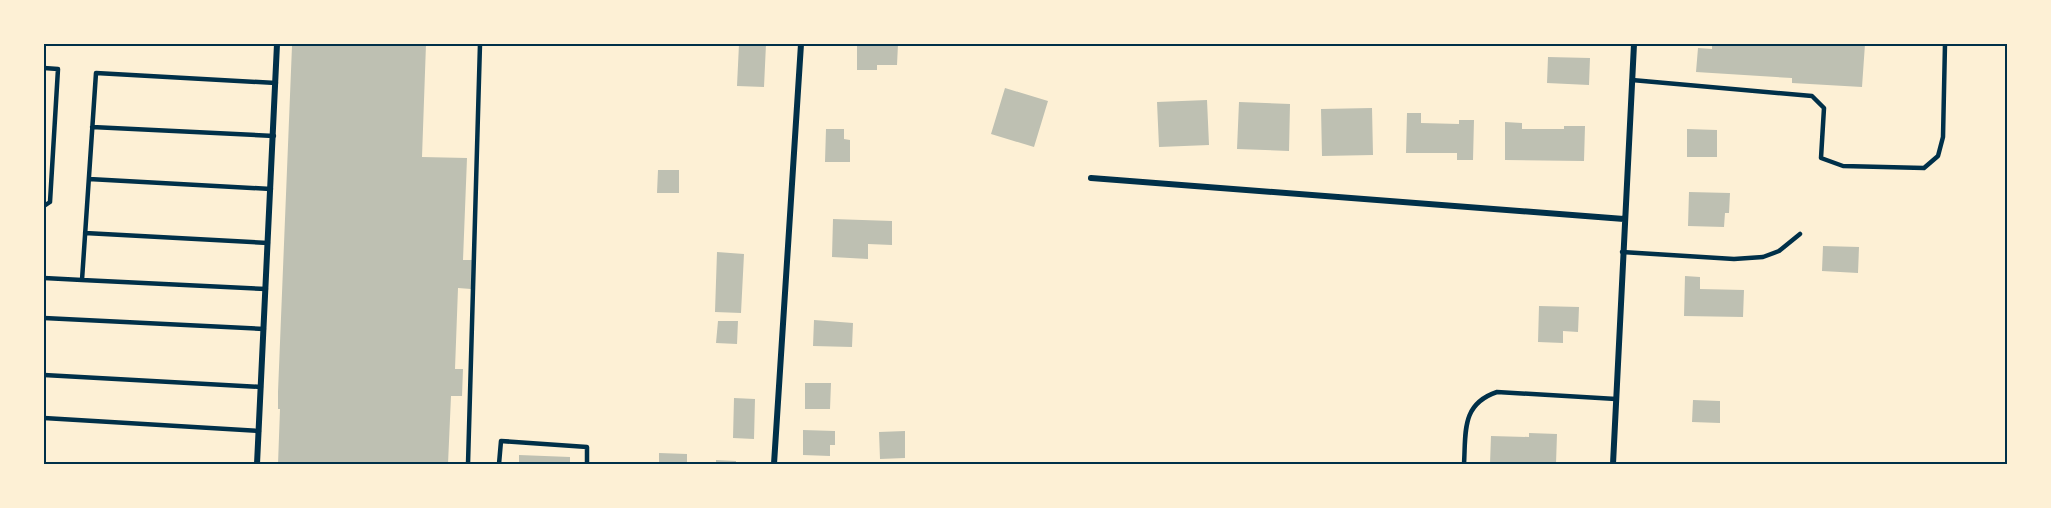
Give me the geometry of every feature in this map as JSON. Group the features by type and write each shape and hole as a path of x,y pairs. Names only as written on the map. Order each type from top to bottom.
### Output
{"street":[{"path":"257,465 277,44"},
{"path":"774,465 801,44"},
{"path":"1612,465 1634,44"},
{"path":"1091,178 1624,219"}],"lane":[{"path":"468,465 480,44"},
{"path":"1632,80 1812,96 1824,108 1821,158 1843,166 1924,168 1938,156 1943,137 1945,44"},
{"path":"44,68 58,69 50,202 44,206"},
{"path":"82,280 96,73 276,83"},
{"path":"92,127 274,136"},
{"path":"88,179 271,189"},
{"path":"85,233 268,243"},
{"path":"1623,252 1734,259 1763,257 1779,251 1800,234"},
{"path":"44,278 266,289"},
{"path":"44,318 264,328"},
{"path":"44,375 261,387"},
{"path":"1464,465 1467,418 1473,406 1489,394 1497,392 1616,399"},
{"path":"44,418 259,431"},
{"path":"499,465 501,441 587,447 587,465"}],"building":[{"path":"304,44 426,44 422,157 467,158 463,260 472,260 471,289 458,288 455,369 463,369 462,396 451,396 448,464 278,464 280,409 278,409 278,392 292,46 304,46"},
{"path":"739,44 766,44 764,87 737,86"},
{"path":"857,44 898,44 897,65 877,65 877,70 857,70"},
{"path":"1712,44 1865,44 1862,87 1792,83 1792,78 1696,72 1698,48 1712,49"},
{"path":"1548,57 1590,58 1589,85 1547,83"},
{"path":"1005,88 1048,101 1034,147 991,134"},
{"path":"1207,100 1209,145 1159,147 1157,102"},
{"path":"1239,102 1290,104 1289,151 1237,149"},
{"path":"1372,108 1373,155 1322,156 1321,109"},
{"path":"1407,113 1421,113 1421,123 1459,124 1459,120 1474,120 1473,160 1457,160 1457,153 1406,153"},
{"path":"1505,122 1522,123 1522,129 1564,129 1564,126 1585,126 1584,161 1505,160"},
{"path":"826,129 844,129 844,139 850,140 850,162 825,162"},
{"path":"1687,129 1717,130 1717,157 1687,157"},
{"path":"658,170 679,170 679,193 657,193"},
{"path":"1689,192 1730,193 1729,213 1725,213 1724,227 1688,226"},
{"path":"833,219 892,221 892,245 868,244 868,259 832,257"},
{"path":"1823,246 1859,247 1858,273 1822,271"},
{"path":"717,252 744,254 741,313 715,312"},
{"path":"1685,276 1700,277 1700,289 1744,290 1743,317 1684,316"},
{"path":"1539,306 1579,307 1578,332 1563,331 1563,343 1538,342"},
{"path":"814,320 853,323 852,347 813,346"},
{"path":"718,321 738,321 737,344 716,343"},
{"path":"805,383 831,383 830,409 805,409"},
{"path":"734,398 755,399 754,439 733,438"},
{"path":"1693,400 1720,401 1720,423 1692,422"},
{"path":"803,430 835,431 835,445 830,445 830,456 803,455"},
{"path":"905,431 905,458 880,459 879,432"},
{"path":"1529,433 1557,434 1556,464 1490,464 1491,436 1529,437"},
{"path":"659,453 687,454 687,464 659,464"},
{"path":"519,455 570,457 570,464 519,464"},
{"path":"716,460 736,461 736,464 716,464"}]}
